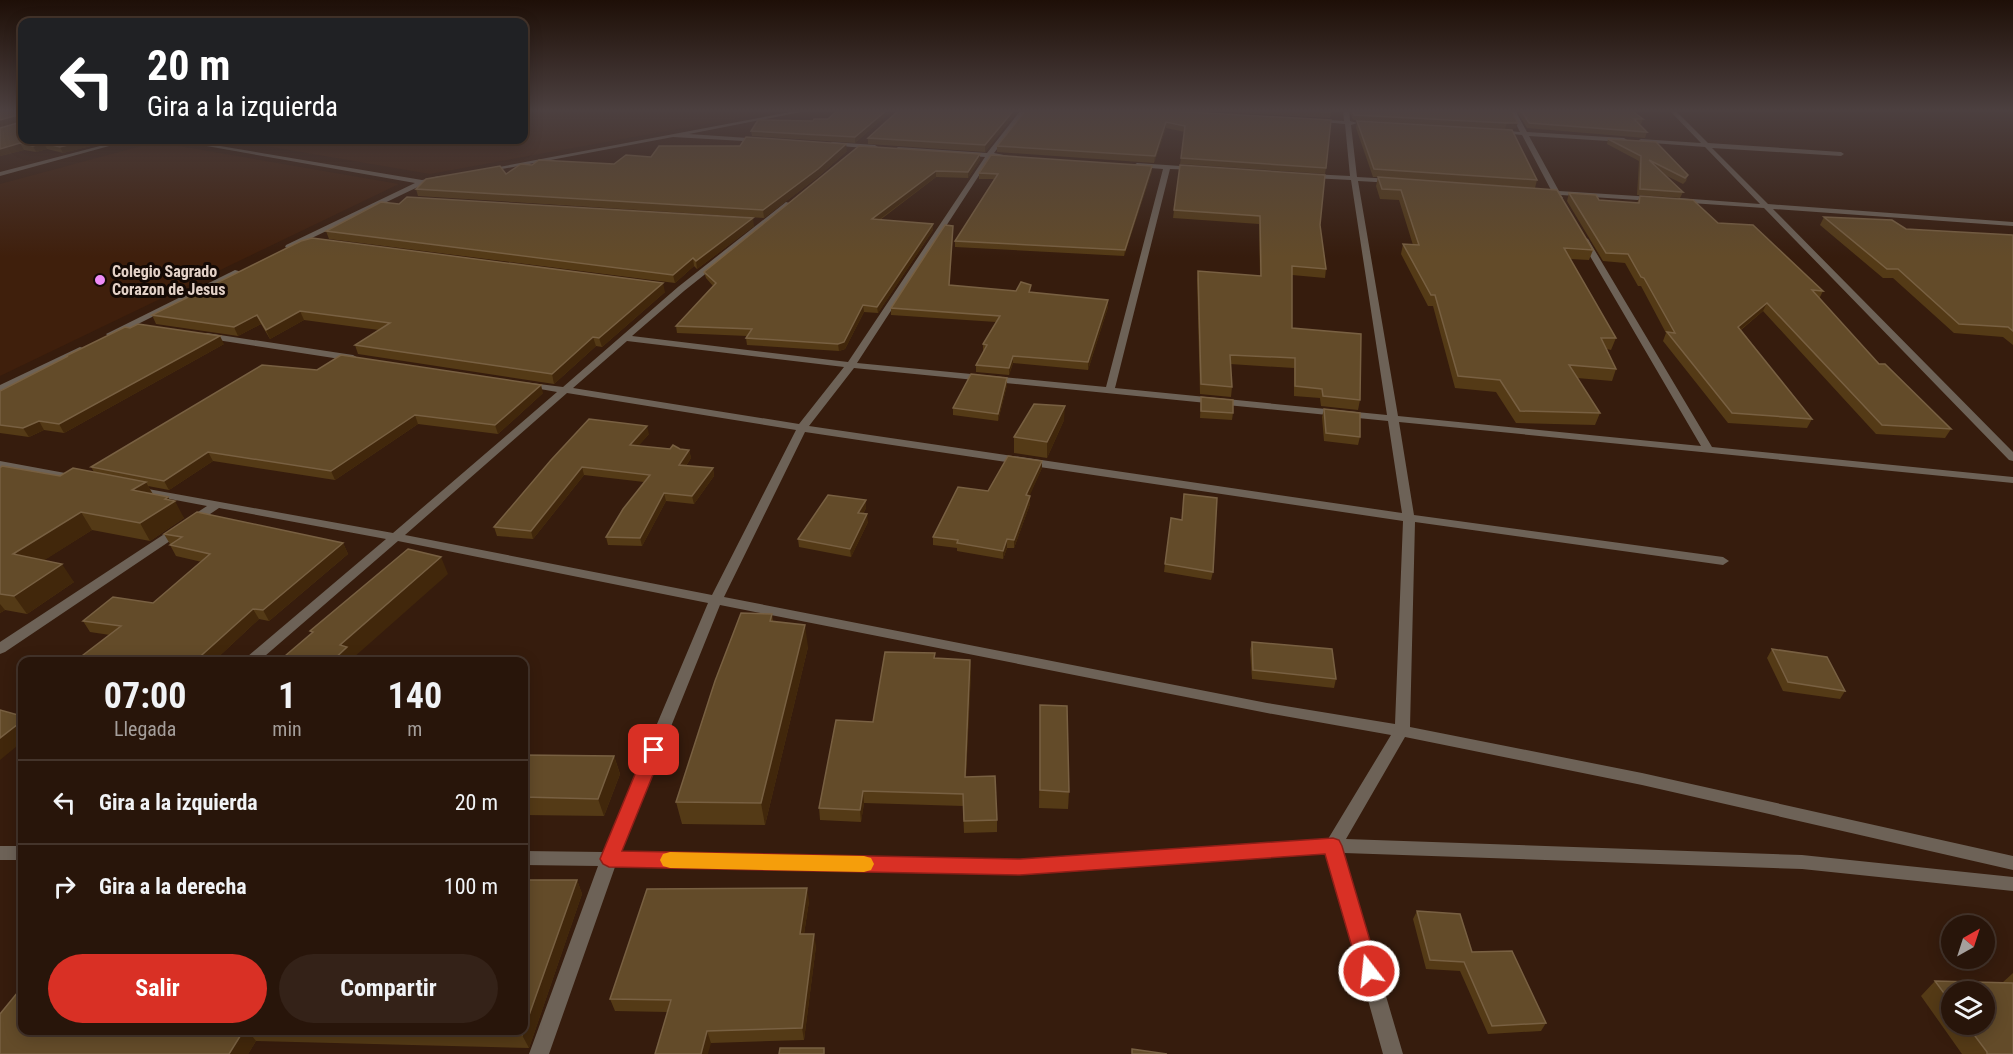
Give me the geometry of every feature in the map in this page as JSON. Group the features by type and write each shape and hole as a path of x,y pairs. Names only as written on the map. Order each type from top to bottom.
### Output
{"street":[{"path":"0,174 56,159"},
{"path":"288,159 422,182"},
{"path":"479,171 542,159"},
{"path":"539,1054 609,859 716,599 802,428 851,365 986,159"},
{"path":"1352,159 1409,518 1402,729 1333,846 1393,1054"},
{"path":"1537,159 1562,203"},
{"path":"1720,159 2013,458"},
{"path":"1131,165 1202,170"},
{"path":"1110,390 1167,167"},
{"path":"1307,176 1401,182"},
{"path":"284,250 422,182 445,177"},
{"path":"1532,191 1660,199"},
{"path":"387,199 410,201"},
{"path":"254,657 396,537 623,338 794,200"},
{"path":"1672,200 2013,224"},
{"path":"753,221 765,222"},
{"path":"1995,223 2013,236"},
{"path":"1580,234 1708,449"},
{"path":"304,240 328,243"},
{"path":"101,340 243,270"},
{"path":"669,287 681,289"},
{"path":"131,325 155,328"},
{"path":"201,335 366,360"},
{"path":"623,338 851,365 2013,480"},
{"path":"0,389 91,345"},
{"path":"518,383 802,428 1409,518 1723,561"},
{"path":"0,464 92,481"},
{"path":"126,488 396,537 1267,708 1402,729 1833,821 2013,863"},
{"path":"0,649 218,504"},
{"path":"528,858 1020,867 1333,846 1803,862 2013,884"},
{"path":"0,853 18,852"}],"shaded area":[{"name":"Colegio Sagrado Corazon de Jesus","path":"92,159 255,159 399,184 0,376 0,184"},
{"path":"343,159 512,159 430,174"}],"building":[{"path":"620,159 829,159 763,210 416,189 426,179 500,166 506,174 521,164 532,165 539,160 614,164"},
{"path":"843,159 977,159 968,172 936,171 872,219 933,224 877,307 863,305 844,342 838,344 746,338 752,329 676,326 716,283 704,272"},
{"path":"988,159 1052,159 1152,166 1125,250 955,241 998,174 979,173"},
{"path":"1198,159 1327,159 1326,168"},
{"path":"1371,159 1527,159 1537,180 1374,169"},
{"path":"1641,159 1673,159 1688,175 1685,178 1649,160 1683,192 1640,189"},
{"path":"1180,165 1325,175 1320,225 1326,269 1292,266 1292,328 1361,334 1360,400 1323,396 1322,389 1295,386 1295,358 1230,355 1232,387 1201,384 1198,271 1261,276 1260,216 1174,210"},
{"path":"1378,177 1557,190 1593,250 1564,248 1616,338 1601,338 1616,369 1569,365 1600,413 1520,411 1500,380 1458,376 1435,295 1431,295 1403,244 1419,245 1401,190 1382,189"},
{"path":"1569,193 1596,195 1599,200 1639,203 1640,196 1693,200 1718,223 1753,225 1823,291 1812,290 1879,364 1885,364 1951,429 1882,425 1767,303 1738,327 1812,419 1732,413 1667,332 1675,333 1628,254 1606,253"},
{"path":"407,197 753,218 696,261 693,258 673,275 326,231 381,202 399,204"},
{"path":"1824,217 1892,220 1906,229 2013,235 2013,331 2008,327 1959,324 1898,269 1887,269"},
{"path":"945,225 953,226 949,285 1016,291 1021,282 1031,285 1029,292 1108,300 1088,362 1013,356 1009,368 976,365 987,345 983,344 1000,316 891,308"},
{"path":"312,238 663,283 599,338 593,337 552,374 355,345 390,323 300,311 266,330 257,315 234,327 152,315 301,241"},
{"path":"138,324 220,336 59,424 39,421 23,428 0,425 0,391 125,327 130,328"},
{"path":"341,355 541,385 495,425 415,415 331,471 208,452 164,481 91,467 262,365 317,370"},
{"path":"971,374 1007,378 998,414 953,408"},
{"path":"1201,397 1233,400 1233,413 1201,411"},
{"path":"1034,404 1065,406 1047,442 1014,437"},
{"path":"1324,409 1360,413 1360,437 1326,433"},
{"path":"589,419 647,426 630,445 670,449 673,445 689,450 679,465 713,468 692,496 664,493 640,538 606,537 623,509 650,475 582,467 531,531 494,527 551,460"},
{"path":"1008,456 1042,461 1026,495 1030,496 1014,540 1007,539 1003,551 957,543 958,540 933,537 958,487 988,491"},
{"path":"2,466 60,476 73,468 146,482 132,490 168,497 165,499 175,501 140,523 81,512 13,554 62,564 14,596 0,594 0,468"},
{"path":"1184,494 1217,498 1213,572 1165,564 1171,518 1182,520"},
{"path":"828,495 866,500 858,513 867,514 850,549 798,539"},
{"path":"197,512 343,543 263,610 253,609 200,657 81,657 121,626 83,621 113,597 153,603 210,554 170,545 182,537 164,534"},
{"path":"408,549 441,557 340,645 347,647 336,657 284,657 313,632 310,631"},
{"path":"741,613 772,614 770,621 805,625 761,803 676,802 715,681"},
{"path":"1252,642 1332,649 1336,679 1253,670"},
{"path":"1772,649 1827,657 1845,691 1788,682"},
{"path":"885,652 935,653 934,658 970,660 965,777 995,776 997,820 964,821 963,794 863,791 860,810 819,808 836,720 873,722"},
{"path":"1040,705 1067,706 1069,792 1040,790"},
{"path":"0,710 18,715 18,724 0,738"},
{"path":"528,755 614,756 598,799 528,797"},
{"path":"528,880 577,880 528,1018"},
{"path":"807,888 800,934 814,934 802,1028 707,1031 701,1054 655,1054 671,1000 610,999 647,889"},
{"path":"1417,911 1460,914 1472,952 1512,951 1546,1023 1492,1026 1464,962 1430,960"},
{"path":"1935,981 1941,981 1941,989"},
{"path":"1995,983 2013,983 2013,1054 1987,1054 1974,1035 1995,1035"},
{"path":"18,992 18,1035 241,1035 229,1054 0,1054 0,1014"},
{"path":"780,1048 824,1048 824,1054 779,1054"},
{"path":"1132,1049 1167,1054 1132,1054"}],"slow traffic":[{"path":"670,860 864,864"}],"place":[{"name":"Colegio Sagrado Corazon de Jesus","path":"100,280"}],"route":[{"path":"654,750 609,859 1020,867 1333,846 1369,971"}]}
